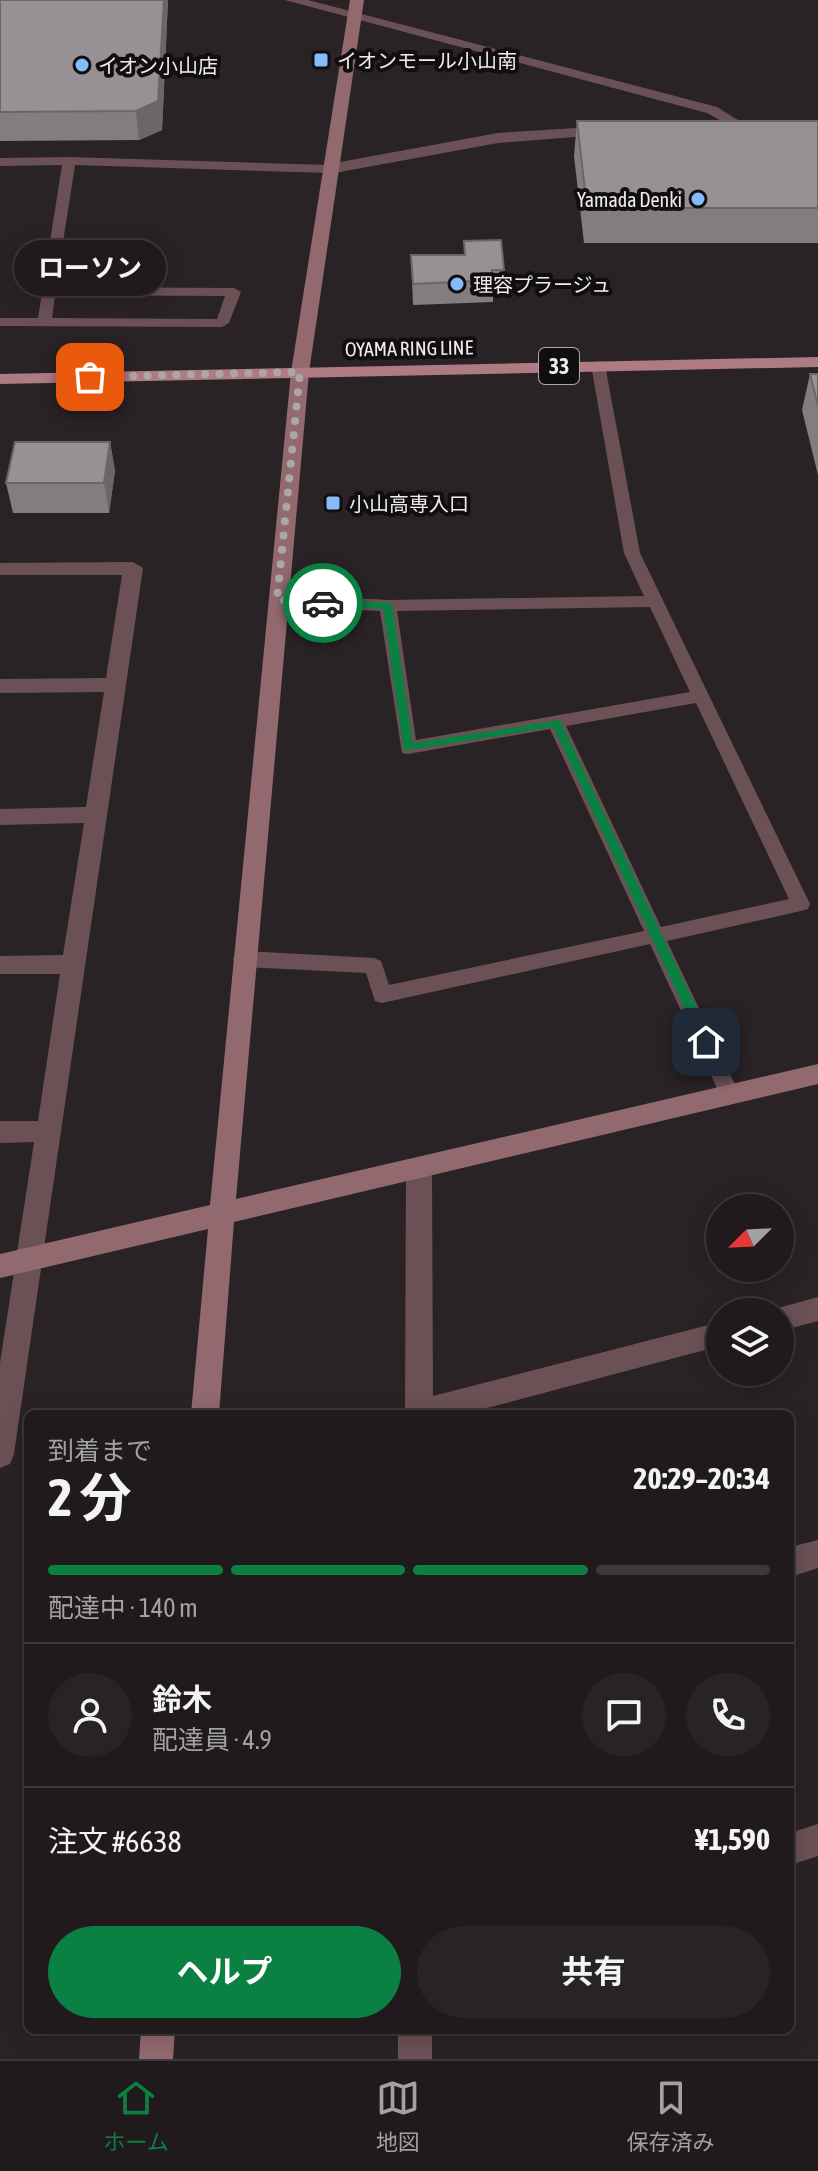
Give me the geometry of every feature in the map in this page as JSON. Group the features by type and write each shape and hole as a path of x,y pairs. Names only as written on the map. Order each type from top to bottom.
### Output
{"main road":[{"name":"OYAMA RING LINE","path":"0,379 818,362"}],"street":[{"path":"292,0 356,8 712,110 746,125 707,126"},
{"path":"205,1410 243,959 300,372 356,8"},
{"path":"329,169 498,138 631,130"},
{"path":"0,569 133,568 0,1454"},
{"path":"0,686 117,685"},
{"path":"0,817 97,815"},
{"path":"0,965 75,964"},
{"path":"0,1266 818,1074"},
{"path":"0,1132 49,1131"},
{"path":"419,1170 419,1410"},
{"path":"794,1315 818,1309"},
{"path":"434,1410 706,1338"},
{"path":"794,1561 818,1554"},
{"path":"794,1848 818,1840"},
{"path":"156,2059 158,2034"},
{"path":"415,2034 415,2059"}],"lane":[{"path":"0,162 69,161 329,169"},
{"path":"44,322 69,161"},
{"path":"0,322 222,323 234,292 49,291"},
{"path":"243,959 374,966 382,995 801,904 632,553 598,365"},
{"path":"277,600 388,606 657,601"},
{"path":"388,606 408,748 701,696"},
{"path":"556,723 730,1095"}],"building":[{"name":"イオン小山店","path":"0,0 164,0 158,101 136,111 0,112"},
{"path":"577,121 818,121 818,208 587,208"},
{"path":"501,240 504,270 492,270 493,280 413,284 411,255 465,255 464,241"},
{"path":"810,374 818,374 818,406"},
{"path":"15,442 110,442 104,483 6,483"}],"way so far":[{"path":"90,377 300,372 277,600 323,603"}],"place":[{"name":"イオンモール小山南","path":"321,60"},
{"name":"イオン小山店","path":"82,65"},
{"name":"Yamada Denki","path":"698,199"},
{"name":"理容プラージュ","path":"457,284"},
{"name":"ローソン","path":"90,377"},
{"name":"小山高専入口","path":"333,503"}],"route":[{"path":"323,603 388,606 408,748 556,723 706,1042"}]}
